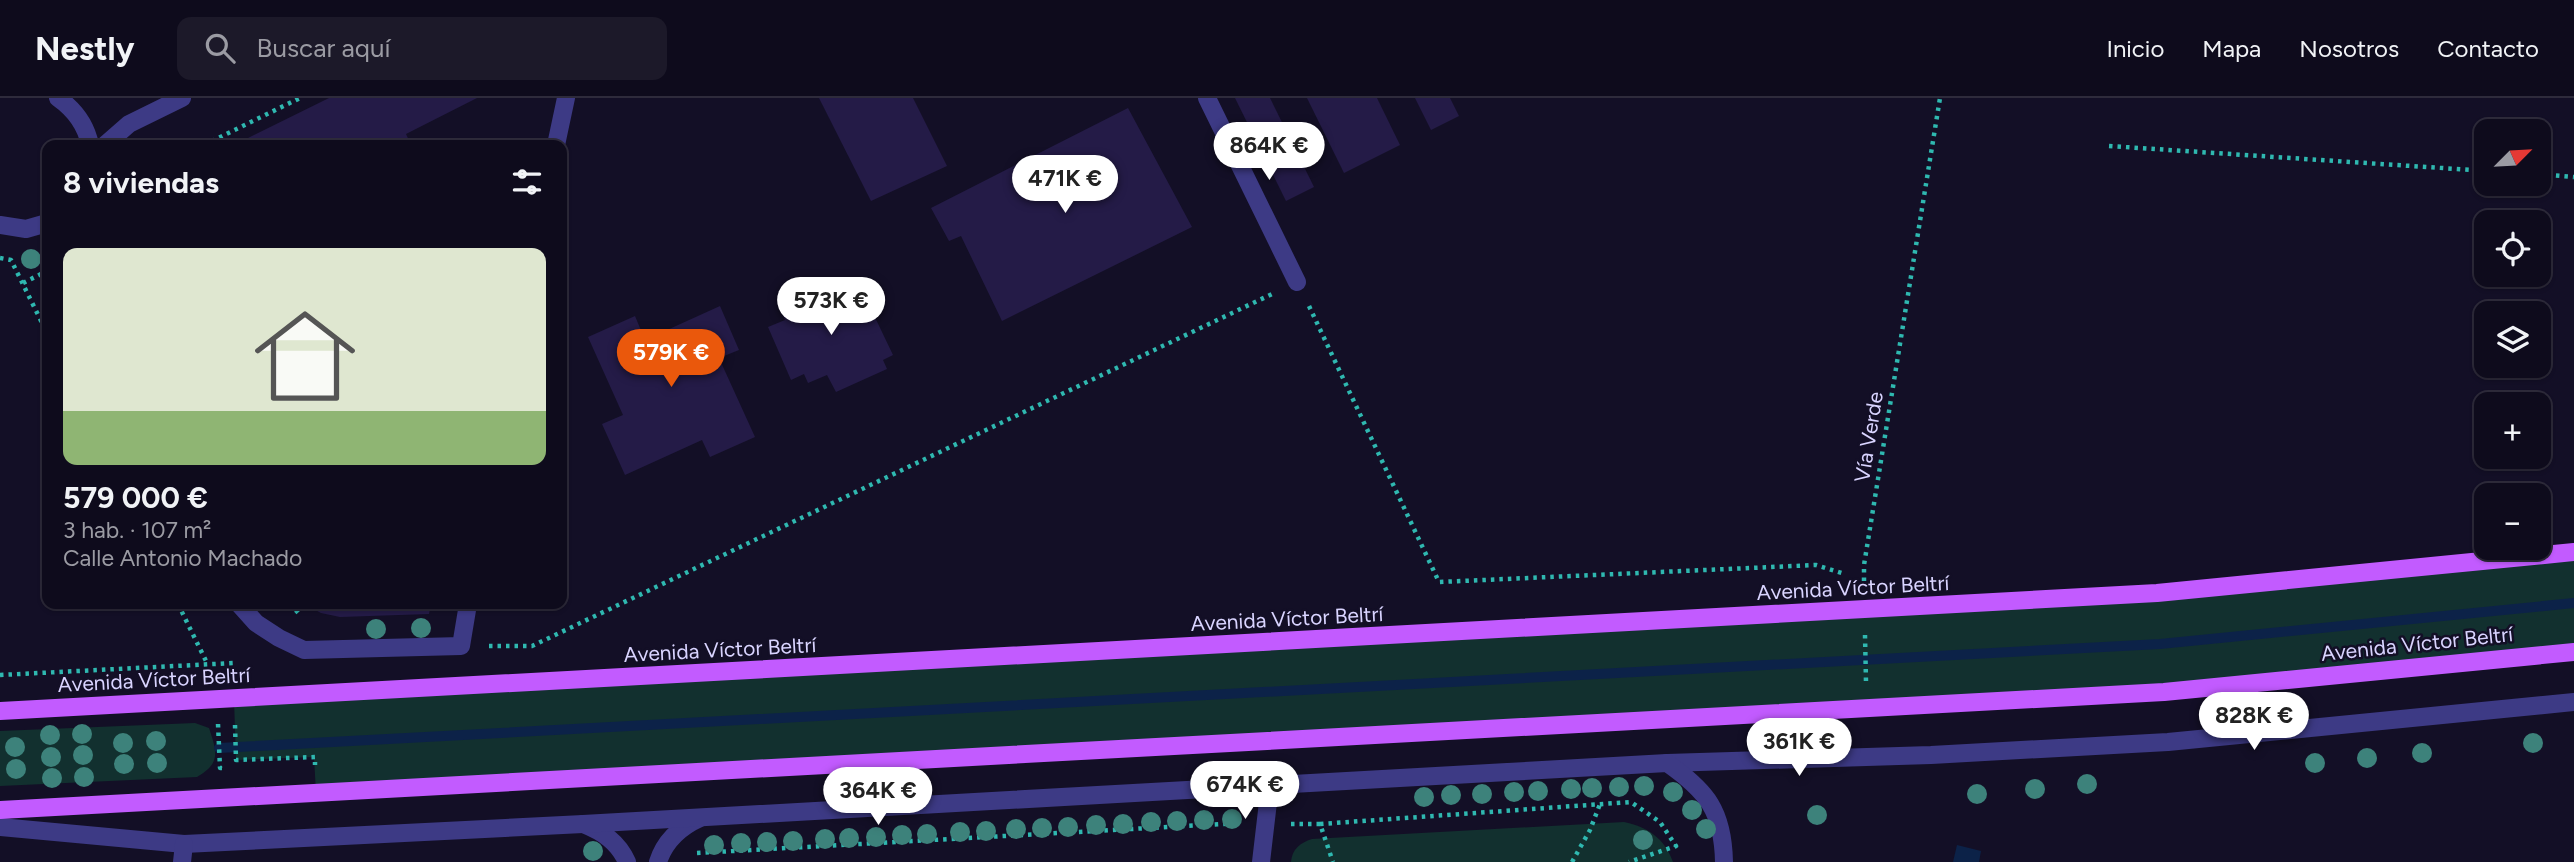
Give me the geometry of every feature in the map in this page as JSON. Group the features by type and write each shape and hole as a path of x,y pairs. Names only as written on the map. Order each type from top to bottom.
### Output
{"main road":[{"name":"Avenida Víctor Beltrí","path":"0,711 2157,593 2574,552"},
{"name":"Avenida Víctor Beltrí","path":"0,810 2164,692 2574,652"}],"street":[{"path":"58,98 77,114 88,140"},
{"path":"111,140 129,124 182,98"},
{"path":"557,140 566,98"},
{"path":"1206,98 1297,282"},
{"path":"0,225 26,229 42,224"},
{"path":"243,609 256,624 304,650 461,646 467,609"},
{"path":"0,827 184,844 700,818 1667,763 1931,755 2168,742 2574,702"},
{"path":"1667,763 1699,788 1708,799 1721,830 1724,862"},
{"path":"1261,862 1269,785"},
{"path":"657,862 669,839 685,825 700,818"},
{"path":"583,824 607,836 627,862"},
{"path":"182,862 184,844"}],"path":[{"path":"214,140 300,98"},
{"name":"Vía Verde","path":"1865,593 1864,565 1940,98"},
{"path":"2109,146 2474,170"},
{"path":"2552,175 2574,177"},
{"path":"0,258 11,260 42,323"},
{"path":"23,283 42,274"},
{"path":"461,646 532,646 1297,282 1439,582 1816,565 1845,574"},
{"path":"180,609 225,699 236,760 315,757 316,793"},
{"path":"1865,634 1866,688"},
{"path":"0,675 233,663 225,699 220,768 233,768"},
{"path":"685,853 1264,821 1320,824 1631,802 1660,822 1676,846 1629,862"},
{"path":"1572,862 1590,830 1600,804"},
{"path":"1320,824 1333,862"}],"green space":[{"path":"2574,552 2574,652 2164,692 316,793 314,757 236,760 234,699 1846,611 2475,560 2551,560 2551,554"},
{"path":"195,723 209,728 215,750 210,767 197,777 0,786 0,731"},
{"path":"1624,822 1641,827 1654,835 1665,846 1673,862 1291,862 1297,847 1312,839"}],"water":[{"path":"1957,845 1981,851 1979,862 1953,862"}],"building":[{"path":"329,98 477,98 406,134 409,140 244,140"},
{"path":"819,98 913,98 947,166 871,201"},
{"path":"1235,98 1270,98 1314,187 1286,201"},
{"path":"1307,98 1377,98 1400,145 1344,173"},
{"path":"1415,98 1450,98 1459,116 1431,130"},
{"path":"1128,108 1192,227 1002,321 961,236 949,241 931,208"},
{"path":"829,280 835,294 859,284 893,355 883,360 887,369 836,392 827,375 808,383 804,374 791,380 768,327 785,320 778,303"},
{"path":"720,306 739,350 719,358 755,437 710,457 702,440 625,475 602,424 623,415 588,337 635,316 645,340"},
{"path":"313,609 430,609 429,614 340,617"}],"waterway":[{"path":"219,748 2160,644 2574,603"}]}
